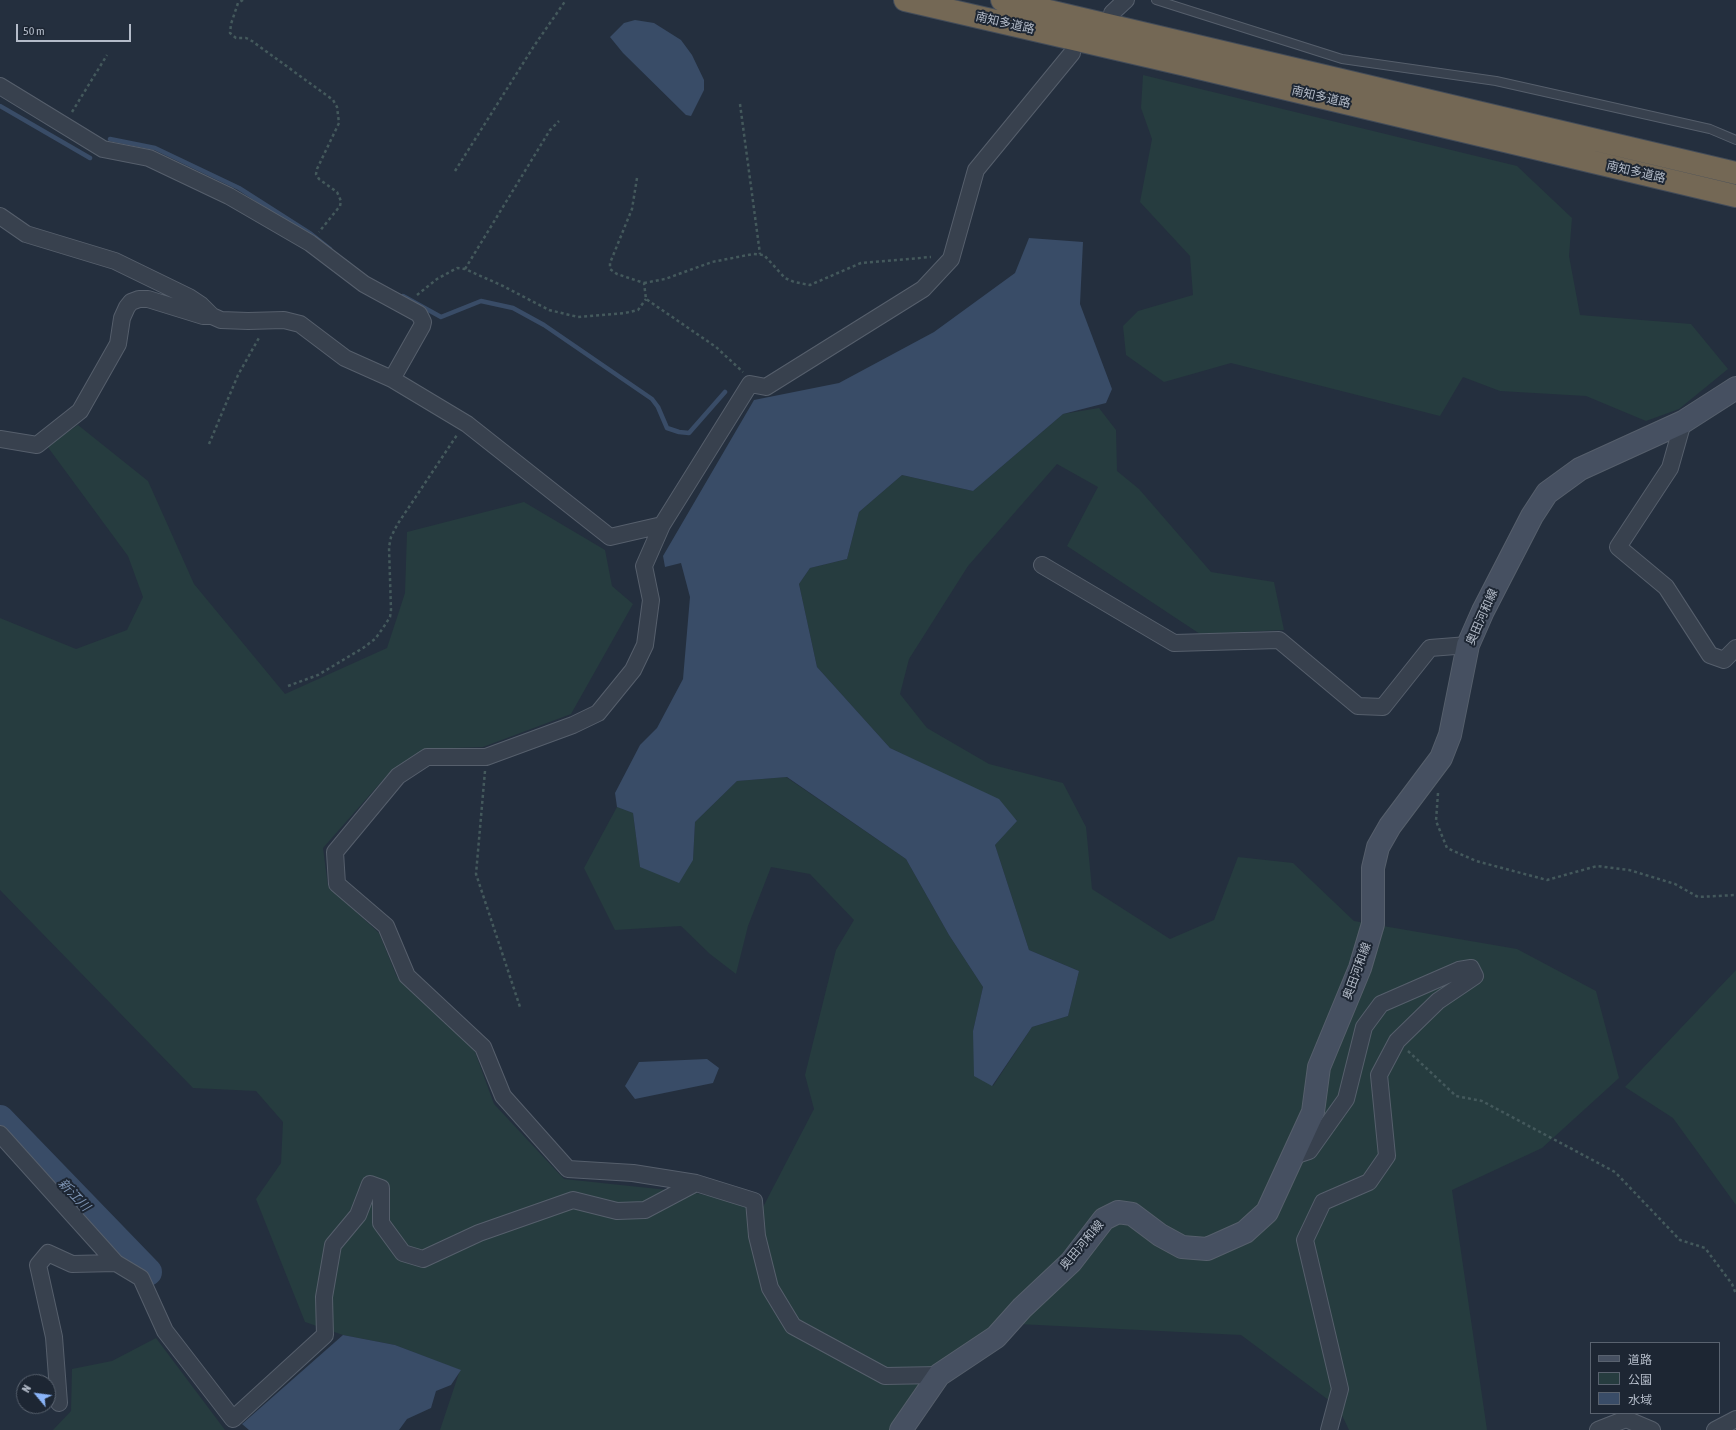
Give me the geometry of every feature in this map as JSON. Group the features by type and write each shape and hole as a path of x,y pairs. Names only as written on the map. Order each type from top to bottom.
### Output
{"highway":[{"name":"南知多道路","path":"905,0 1186,65 1736,196"},
{"name":"南知多道路","path":"1002,0 1736,173"}],"main road":[{"name":"奥田河和線","path":"901,1430 938,1375 996,1338 1022,1308 1071,1262 1104,1219 1118,1212 1132,1214 1160,1235 1182,1247 1207,1248 1245,1232 1267,1212 1313,1112 1319,1067 1360,968 1373,924 1373,868 1378,847 1390,826 1441,758 1450,735 1468,645 1493,590 1532,516 1547,493 1580,469 1683,422 1736,388"}],"street":[{"path":"1112,13 1126,0"},
{"path":"938,1375 885,1376 793,1326 770,1288 756,1236 754,1201 696,1183 633,1173 568,1169 504,1096 482,1047 406,976 386,926 338,884 335,852 398,776 428,757 486,757 573,725 598,713 633,670 645,645 651,600 644,566 662,525 750,384 766,387 923,289 952,259 976,170 1072,53"},
{"path":"0,86 103,149 149,158 229,196 310,244 364,284 419,314 422,322 392,379"},
{"path":"0,216 26,234 115,261 189,297 202,305 212,316 221,320 248,322 284,320 300,324 312,331 345,358 392,379 465,423 610,537 662,525"},
{"path":"0,439 37,444 80,411 118,344 122,318 131,302 139,299 148,299 202,316 212,316"},
{"path":"1683,422 1670,468 1618,547 1666,587 1710,655 1724,660 1736,648"},
{"path":"1042,565 1174,643 1279,640 1358,706 1384,707 1430,648 1468,645"},
{"path":"1291,1157 1309,1151 1346,1099 1364,1027 1381,1004 1459,970 1471,968 1475,976 1438,1002 1397,1040 1379,1075 1387,1156 1370,1182 1323,1202 1305,1240 1340,1389 1329,1430"},
{"path":"0,1134 116,1263 141,1278 165,1331 233,1419 325,1335 324,1297 332,1245 358,1215 370,1184 381,1188 381,1223 403,1253 423,1259 479,1233 573,1200 617,1211 645,1210 696,1183"},
{"path":"59,1403 54,1337 38,1265 48,1253 72,1264 116,1263"},
{"path":"1715,1430 1736,1418"},
{"path":"1598,1430 1626,1419 1652,1430"}],"lane":[{"path":"1156,0 1342,59 1496,81 1710,129 1736,140"}],"path":[{"path":"243,0 238,3 233,17 230,33 236,38 246,38 252,41 333,100 337,107 339,122 316,174 319,179 337,192 341,201 336,210 310,244"},
{"path":"455,171 534,46 566,0"},
{"path":"64,126 107,54"},
{"path":"740,104 760,254"},
{"path":"465,269 550,130 559,121"},
{"path":"637,178 632,209 610,263 610,269 617,274 644,283 665,279 712,262 739,255 764,255 785,278 794,282 810,285 848,268 872,261 938,256 952,259"},
{"path":"408,307 414,298 437,278 451,270 465,269 503,286 549,310 572,316 590,317 638,310 646,299 644,283"},
{"path":"646,299 727,356 746,376 750,384"},
{"path":"209,444 238,375 263,332"},
{"path":"288,686 318,674 363,648 375,638 383,628 390,617 391,610 389,547 391,537 397,525 465,423"},
{"path":"486,757 476,874 520,1007"},
{"path":"1438,790 1436,822 1447,848 1476,861 1547,880 1597,866 1623,869 1675,884 1698,897 1736,895"},
{"path":"1397,1040 1456,1096 1482,1101 1615,1172 1680,1240 1705,1248 1732,1284 1736,1294"}],"green space":[{"path":"1143,75 1517,166 1572,218 1569,256 1580,315 1691,324 1728,369 1679,409 1646,421 1586,396 1500,391 1463,377 1440,416 1231,363 1164,382 1126,355 1123,326 1138,311 1193,295 1190,256 1140,202 1152,139 1141,108"},
{"path":"1099,408 1116,430 1117,471 1139,489 1211,572 1274,582 1284,630 1200,634 1067,546 1098,487 1057,464 968,566 909,659 900,694 927,728 989,764 1063,783 1086,827 1092,889 1170,939 1214,920 1238,857 1293,863 1354,921 1517,949 1596,991 1619,1078 1542,1148 1452,1190 1487,1430 1349,1430 1338,1407 1241,1335 1018,1324 892,1425 889,1430 440,1430 460,1370 395,1345 343,1335 305,1322 256,1199 281,1163 283,1122 256,1091 193,1088 0,890 0,618 76,649 127,630 143,597 128,556 47,446 78,425 148,481 194,584 285,694 387,648 405,593 407,532 524,502 605,550 612,586 633,604 571,714 483,747 424,749 390,772 323,848 328,886 379,933 397,977 474,1049 494,1104 564,1179 696,1193 762,1209 814,1109 805,1075 836,950 854,920 810,874 771,867 748,926 736,974 710,954 681,926 615,930 584,868 617,807 633,813 640,867 693,860 695,822 737,781 786,777 906,859 949,935 983,987 973,1031 993,1086 1032,1027 1068,1016 1079,971 1029,950 995,845 1017,820 942,773 890,748 817,667 799,584 810,568 847,559 859,512 902,475 973,491 1063,414"},
{"path":"1736,970 1736,1205 1673,1118 1625,1087"},
{"path":"156,1338 225,1430 53,1430 71,1411 72,1369 112,1361"}],"water":[{"path":"635,20 654,23 681,40 692,55 704,80 704,90 691,116 686,115 623,53 610,37 624,23"},
{"path":"1029,238 1083,242 1080,304 1112,389 1106,403 1063,414 973,491 902,475 859,512 847,559 810,568 799,584 817,667 890,748 999,799 1017,821 995,845 1029,950 1079,971 1068,1016 1032,1027 992,1086 974,1076 973,1031 983,987 949,935 906,859 787,777 737,781 695,822 693,860 679,883 640,867 633,813 617,807 615,793 640,745 657,728 683,679 690,597 681,563 665,567 663,556 754,400 839,383 934,332 1015,273"},
{"path":"707,1059 719,1068 713,1083 635,1099 625,1086 639,1062"},
{"path":"343,1335 395,1345 461,1370 451,1385 436,1391 431,1408 407,1419 399,1430 249,1430 242,1424"}],"waterway":[{"path":"0,106 90,158"},
{"path":"110,139 155,148 239,188 311,234 330,249"},
{"path":"403,296 441,317 481,301 513,308 544,325 652,399 658,407 667,428 679,432 689,433 725,392"},
{"name":"新江川","path":"0,1119 148,1272"}]}
